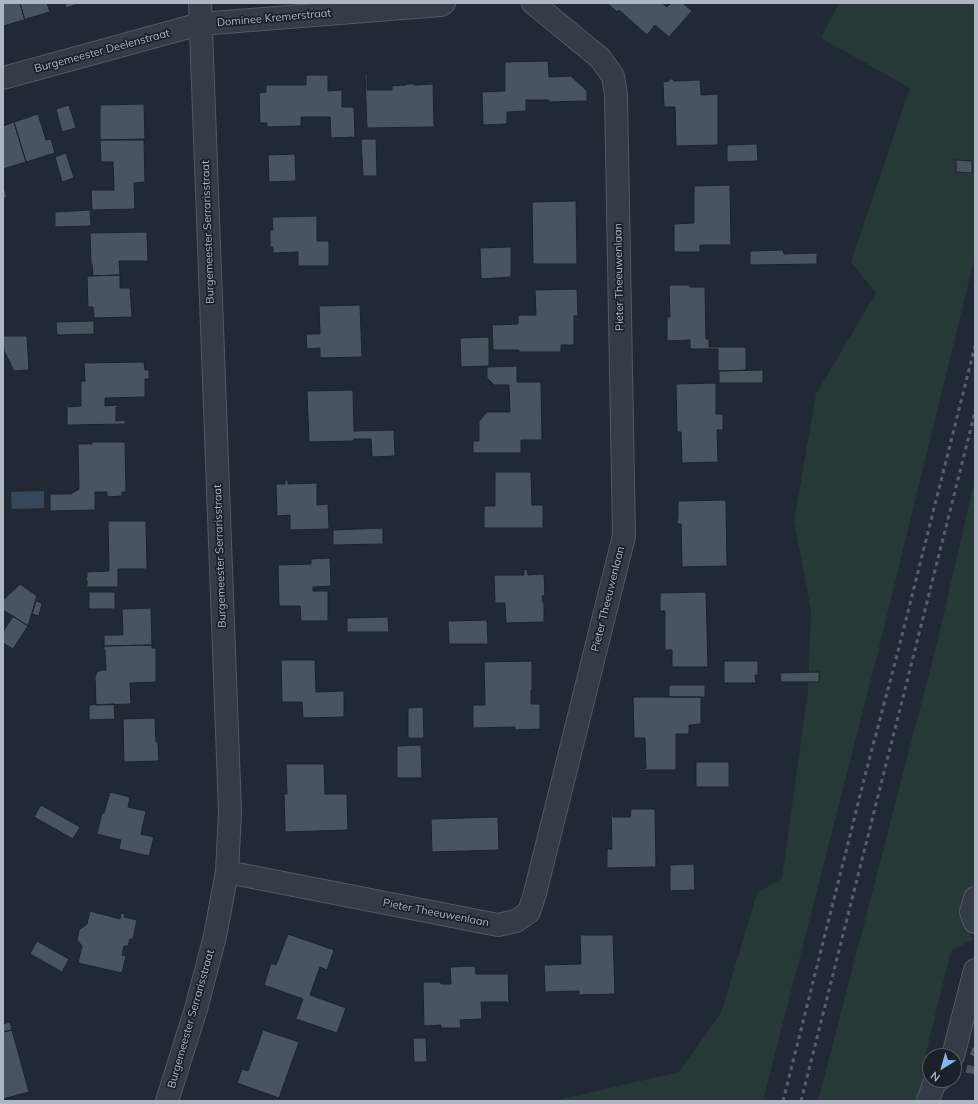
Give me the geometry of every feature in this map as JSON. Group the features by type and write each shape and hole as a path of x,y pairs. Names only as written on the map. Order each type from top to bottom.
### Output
{"street":[{"name":"Dominee Kremerstraat","path":"200,13 433,5 444,3"},
{"name":"Pieter Theeuwenlaan","path":"227,872 498,925 516,921 529,912 624,536 616,103 613,76 600,58 533,3"},
{"name":"Burgemeester Deelenstraat","path":"3,78 200,13"},
{"name":"Burgemeester Serrarisstraat","path":"166,1101 196,1009 215,936 227,872 230,812 200,13"},
{"path":"975,898 971,912 975,922"},
{"path":"954,1048 975,970"},
{"path":"928,1101 933,1088"}],"shaded area":[{"path":"839,3 975,3 975,256 878,652 763,1101 553,1101 679,1072 721,1013 757,893 782,878 808,691 811,610 794,521 816,394 876,293 851,262 910,88 821,38"},
{"path":"975,479 975,885 966,890 960,916 973,939 951,951 927,1048 922,1048 922,1088 926,1088 921,1101 818,1101 938,639"}],"water":[{"path":"44,491 44,508 12,509 11,492"}],"building":[{"path":"3,3 20,3 25,21 3,26"},
{"path":"20,3 47,3 50,12 26,19 25,21"},
{"path":"65,3 81,3 66,8"},
{"path":"607,3 662,3 667,7 671,3 683,3 692,11 669,37 655,25 647,35 619,10 617,12"},
{"path":"548,61 549,77 571,76 587,91 587,101 549,102 549,100 526,100 526,111 507,112 507,124 483,125 482,92 505,91 505,62"},
{"path":"365,74 367,74 367,90 392,90 392,86 406,84 433,84 434,127 367,128"},
{"path":"306,75 328,75 328,91 342,90 342,107 354,107 355,137 331,138 330,117 301,117 301,126 267,127 267,123 260,123 259,93 266,92 266,85 306,85"},
{"path":"669,79 674,79 674,81 700,80 701,95 718,94 718,145 676,146 675,107 664,107 663,82 669,81"},
{"path":"144,104 145,140 100,140 100,105"},
{"path":"69,105 76,128 62,132 56,109"},
{"path":"38,114 46,140 51,139 55,153 26,162 14,122"},
{"path":"14,122 26,162 3,169 3,126"},
{"path":"144,139 145,182 134,183 135,209 92,210 91,190 114,190 113,162 101,162 100,140"},
{"path":"361,139 376,139 377,176 363,176"},
{"path":"757,144 758,161 727,162 727,145"},
{"path":"66,153 74,178 62,182 55,157"},
{"path":"295,154 296,181 269,182 268,155"},
{"path":"956,160 972,161 972,173 956,172"},
{"path":"3,184 7,197 3,199"},
{"path":"730,185 731,245 700,245 700,252 674,252 674,224 694,223 694,186"},
{"path":"576,201 577,264 533,264 532,202"},
{"path":"90,210 91,226 55,227 55,212"},
{"path":"317,216 317,241 329,241 329,266 298,266 298,252 273,253 273,247 270,247 270,230 273,230 272,217"},
{"path":"147,232 148,261 119,261 120,275 87,276 93,275 90,233"},
{"path":"511,247 511,277 481,279 480,248"},
{"path":"783,250 784,254 817,253 817,264 750,265 750,251"},
{"path":"120,275 120,288 130,288 132,317 94,318 93,307 88,307 87,276"},
{"path":"669,285 705,287 706,339 709,339 709,347 746,347 746,370 718,371 718,349 690,349 690,340 667,341 667,317 670,317"},
{"path":"577,289 578,316 574,316 574,345 561,345 561,352 519,352 519,350 493,350 492,325 518,324 518,315 536,315 535,290"},
{"path":"360,305 362,357 320,358 320,348 307,349 306,334 320,334 319,306"},
{"path":"94,321 94,334 57,335 56,322"},
{"path":"3,336 27,336 29,370 14,371 4,351"},
{"path":"489,337 489,366 461,367 460,338"},
{"path":"144,362 145,370 149,370 149,379 145,379 145,397 105,398 105,406 118,405 119,407 116,407 116,421 125,420 125,424 67,425 67,408 65,407 81,406 81,381 85,381 84,363"},
{"path":"517,366 517,382 541,382 542,440 521,440 521,453 473,453 473,441 479,441 479,421 487,412 510,412 509,385 494,385 487,378 487,367"},
{"path":"763,370 763,383 719,383 719,371"},
{"path":"716,383 716,414 723,414 723,430 717,430 718,462 682,463 681,432 677,432 676,384"},
{"path":"353,390 354,431 394,430 395,456 372,457 371,439 309,442 307,391"},
{"path":"92,442 125,442 126,492 122,492 122,496 107,497 107,492 95,492 95,510 50,511 50,494 71,494 79,489 78,444 92,444"},
{"path":"495,472 531,472 532,505 543,505 543,528 484,528 484,506 495,506"},
{"path":"285,480 288,480 288,484 317,483 317,505 328,504 329,529 290,530 290,515 277,516 276,484 285,484"},
{"path":"726,500 727,566 682,567 681,524 677,524 678,501"},
{"path":"108,521 146,521 147,569 118,569 118,587 73,587 87,586 87,572 109,571"},
{"path":"383,528 383,544 333,545 333,530"},
{"path":"330,558 331,586 313,587 313,591 328,591 328,621 301,621 300,606 279,606 278,565 311,564 311,559"},
{"path":"527,569 528,575 544,574 545,596 542,596 544,603 544,622 506,623 505,603 495,603 494,575 524,575 524,570"},
{"path":"20,584 37,596 28,626 3,610 3,600"},
{"path":"89,592 115,592 115,609 89,609"},
{"path":"706,592 708,667 672,667 672,650 661,650 665,649 665,611 660,611 660,593"},
{"path":"36,601 42,603 39,616 32,614"},
{"path":"151,608 152,645 104,646 104,635 123,635 122,609"},
{"path":"13,616 28,626 13,649 3,643 3,632"},
{"path":"388,617 389,632 347,632 347,618"},
{"path":"487,620 488,644 449,644 448,621"},
{"path":"152,645 152,648 156,648 156,682 130,683 131,704 96,705 95,677 97,672 106,670 104,646"},
{"path":"281,660 315,660 316,692 344,691 344,717 303,718 302,702 282,702"},
{"path":"532,661 531,704 540,704 540,729 515,730 515,727 473,728 473,705 485,705 484,662"},
{"path":"724,661 758,661 758,675 755,675 756,683 724,683"},
{"path":"819,672 819,682 781,682 780,673"},
{"path":"669,685 705,685 705,697 669,697"},
{"path":"633,697 701,697 701,724 689,725 689,734 676,734 676,770 639,770 646,768 645,738 634,738"},
{"path":"114,704 115,719 89,720 89,705"},
{"path":"423,707 424,738 408,738 408,708"},
{"path":"155,718 156,742 158,742 159,761 124,762 123,719"},
{"path":"421,745 422,778 397,778 397,746"},
{"path":"696,762 729,762 729,787 696,787"},
{"path":"286,764 324,764 325,794 347,794 348,830 285,832 284,794 287,794"},
{"path":"110,792 130,797 128,807 146,811 141,834 154,837 149,856 119,849 121,840 97,834 102,813 104,813"},
{"path":"41,805 80,827 73,839 34,817"},
{"path":"611,806 613,817 630,817 631,809 655,809 656,867 607,868 607,849 612,849"},
{"path":"498,817 499,850 432,852 431,819"},
{"path":"694,864 695,890 670,891 670,865"},
{"path":"90,911 120,919 121,913 125,914 124,917 137,920 133,939 130,939 128,946 124,946 122,955 126,956 122,973 78,963 82,946 77,940 79,930 87,924"},
{"path":"288,934 334,950 327,970 320,967 310,995 346,1008 337,1033 293,1018 296,1018 303,999 264,985 271,963 276,965"},
{"path":"580,935 613,935 615,994 579,995 579,991 545,992 544,965 581,964"},
{"path":"37,941 69,959 62,972 30,954"},
{"path":"475,966 476,974 507,974 508,969 509,1004 507,1002 481,1002 482,1019 460,1020 461,1028 441,1028 441,1025 424,1026 423,982 441,982 441,984 451,984 450,967"},
{"path":"10,1022 12,1030 3,1032 3,1024"},
{"path":"12,1030 29,1092 3,1099 3,1032"},
{"path":"263,1030 299,1042 279,1098 237,1083 242,1069 248,1071"},
{"path":"413,1038 426,1038 427,1062 414,1062"},
{"path":"972,1047 975,1047 975,1057 969,1055"},
{"path":"967,1064 975,1066 975,1075 965,1073"}],"railway":[{"path":"783,1101 975,346"},
{"path":"801,1101 975,412"}]}
